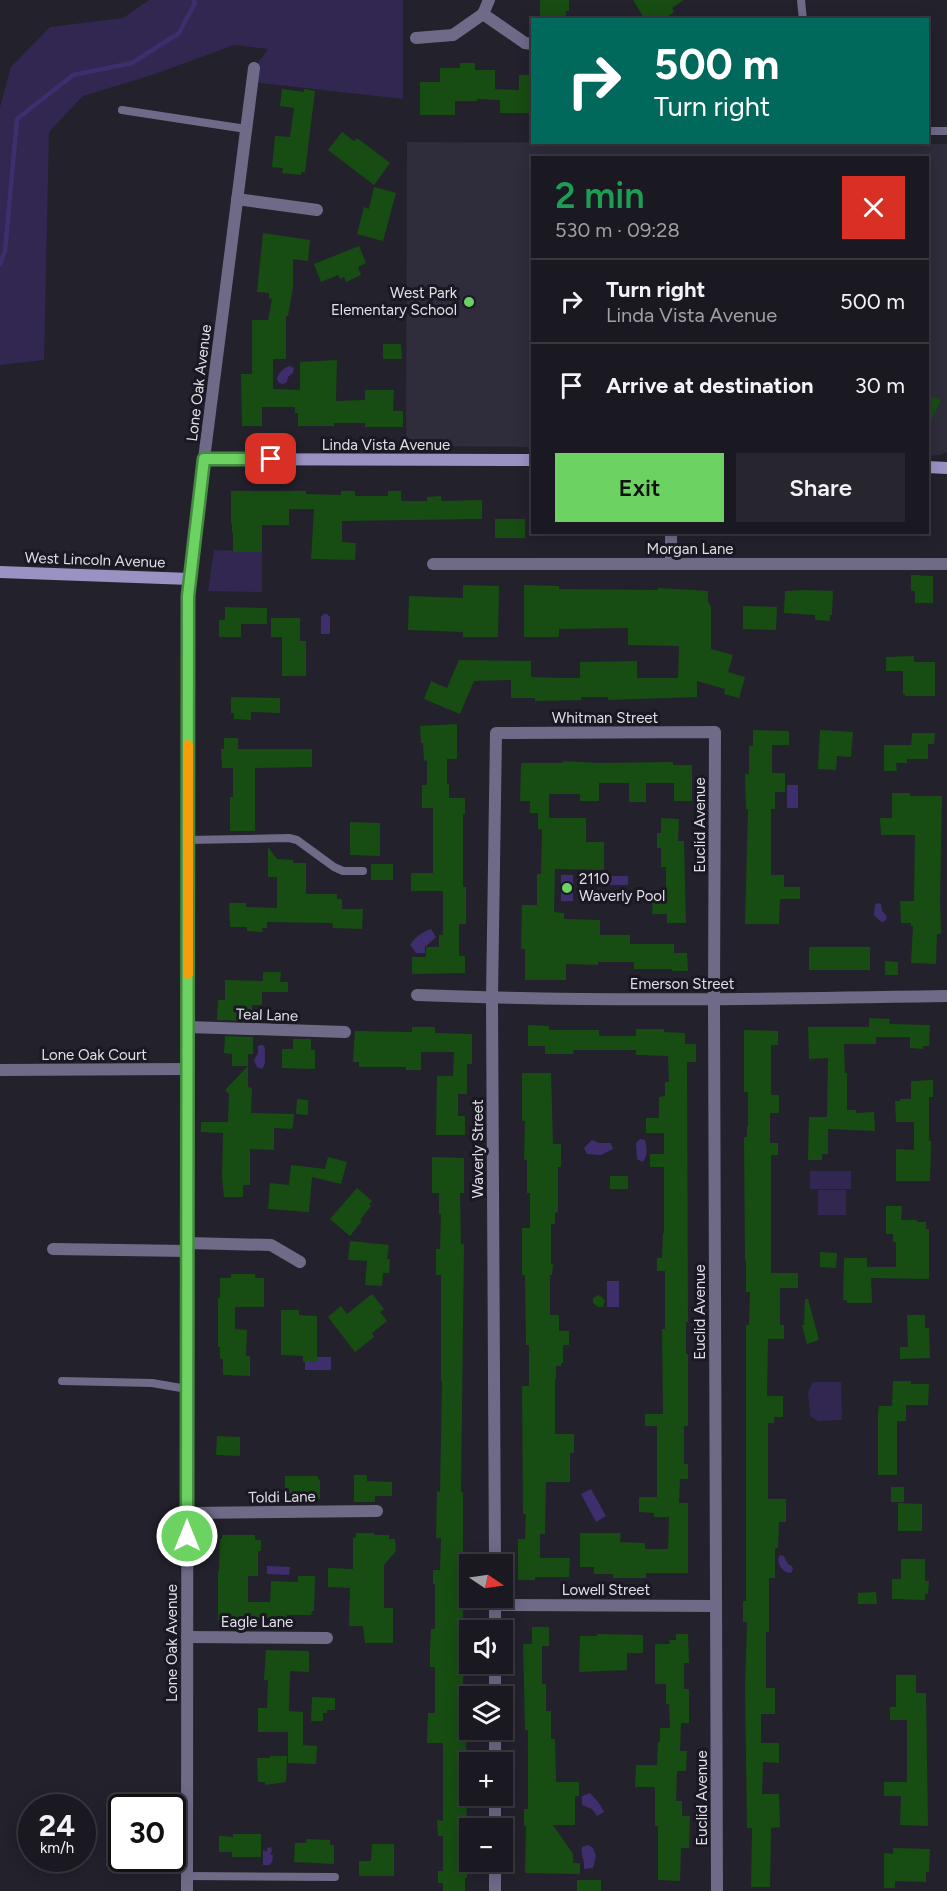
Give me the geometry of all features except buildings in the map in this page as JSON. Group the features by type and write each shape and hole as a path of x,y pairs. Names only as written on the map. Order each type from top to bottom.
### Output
{"street":[{"path":"416,38 453,35 483,14 489,0"},
{"path":"483,14 525,43 531,44"},
{"name":"Lone Oak Avenue","path":"187,1891 188,596 254,68"},
{"path":"237,199 317,210"},
{"name":"Linda Vista Avenue","path":"204,459 531,460"},
{"path":"929,467 947,468"},
{"path":"671,534 671,564"},
{"name":"Morgan Lane","path":"433,564 947,564"},
{"name":"West Lincoln Avenue","path":"0,572 190,579"},
{"name":"Whitman Street","path":"495,733 715,732"},
{"name":"Euclid Avenue","path":"715,732 717,1891"},
{"name":"Waverly Street","path":"495,733 492,998 495,1554"},
{"name":"Emerson Street","path":"417,995 714,1000 947,996"},
{"name":"Teal Lane","path":"188,1027 345,1032"},
{"name":"Lone Oak Court","path":"0,1070 187,1069"},
{"path":"53,1249 271,1245 300,1262"},
{"name":"Toldi Lane","path":"187,1513 377,1511"},
{"name":"Lowell Street","path":"513,1601 716,1606"},
{"name":"Eagle Lane","path":"187,1637 327,1638"},
{"path":"495,1872 495,1891"}],"lane":[{"path":"801,0 803,18"},
{"path":"122,110 246,129"},
{"path":"929,131 947,131"},
{"path":"188,840 289,838 297,840 334,867 343,871 363,871"},
{"path":"62,1382 152,1383 187,1389"},
{"path":"187,1876 335,1877"}],"shaded area":[{"path":"149,0 403,0 403,99 252,82 254,68 268,49 234,45 155,74 83,96 49,132 44,360 0,365 0,107 11,67 50,27 123,18"},
{"name":"West Park Elementary School","path":"407,142 947,144 947,452 929,456 929,156 531,156 531,447 406,446"},
{"path":"290,366 294,368 293,373 288,377 287,382 279,383 277,379 280,372"},
{"path":"214,550 262,552 262,592 208,591"},
{"path":"324,614 330,617 330,634 321,634 321,617"},
{"path":"787,785 798,785 798,808 787,808"},
{"name":"2110 Waverly Pool","path":"561,875 573,875 573,901 561,901"},
{"path":"599,876 628,876 628,885 599,885"},
{"path":"881,904 882,911 887,916 883,922 874,915 875,905"},
{"path":"431,929 436,937 425,947 425,953 416,953 410,945 419,935"},
{"path":"260,1045 265,1048 265,1062 262,1069 257,1067 254,1060"},
{"path":"640,1139 645,1140 647,1149 642,1162 637,1159 636,1143"},
{"path":"592,1140 599,1143 611,1143 613,1149 601,1155 587,1154 584,1148"},
{"path":"810,1171 851,1171 851,1189 810,1189"},
{"path":"818,1190 846,1190 846,1215 818,1215"},
{"path":"607,1281 619,1281 619,1307 607,1307"},
{"path":"317,1357 331,1357 331,1370 305,1370 305,1362"},
{"path":"813,1382 841,1382 842,1420 818,1421 810,1416 808,1392"},
{"path":"591,1489 606,1516 596,1522 581,1494"},
{"path":"780,1555 784,1556 788,1564 792,1566 791,1573 780,1567 778,1559"},
{"path":"267,1566 290,1567 289,1575 267,1574"},
{"path":"590,1793 604,1812 597,1816 592,1809 582,1805 582,1796"},
{"path":"588,1845 593,1848 596,1856 593,1868 584,1869 582,1847"},
{"path":"271,1847 272,1862 269,1865 263,1865 263,1850 267,1852 267,1848"}],"waterway":[{"path":"0,264 5,251 17,119 73,75 132,63 179,33 195,3 194,0"}],"slow traffic":[{"path":"188,745 188,974"}],"place":[{"name":"West Park Elementary School","path":"469,302"},
{"name":"2110 Waverly Pool","path":"567,888"}],"route":[{"path":"187,1536 188,596 204,459 271,459"}]}
